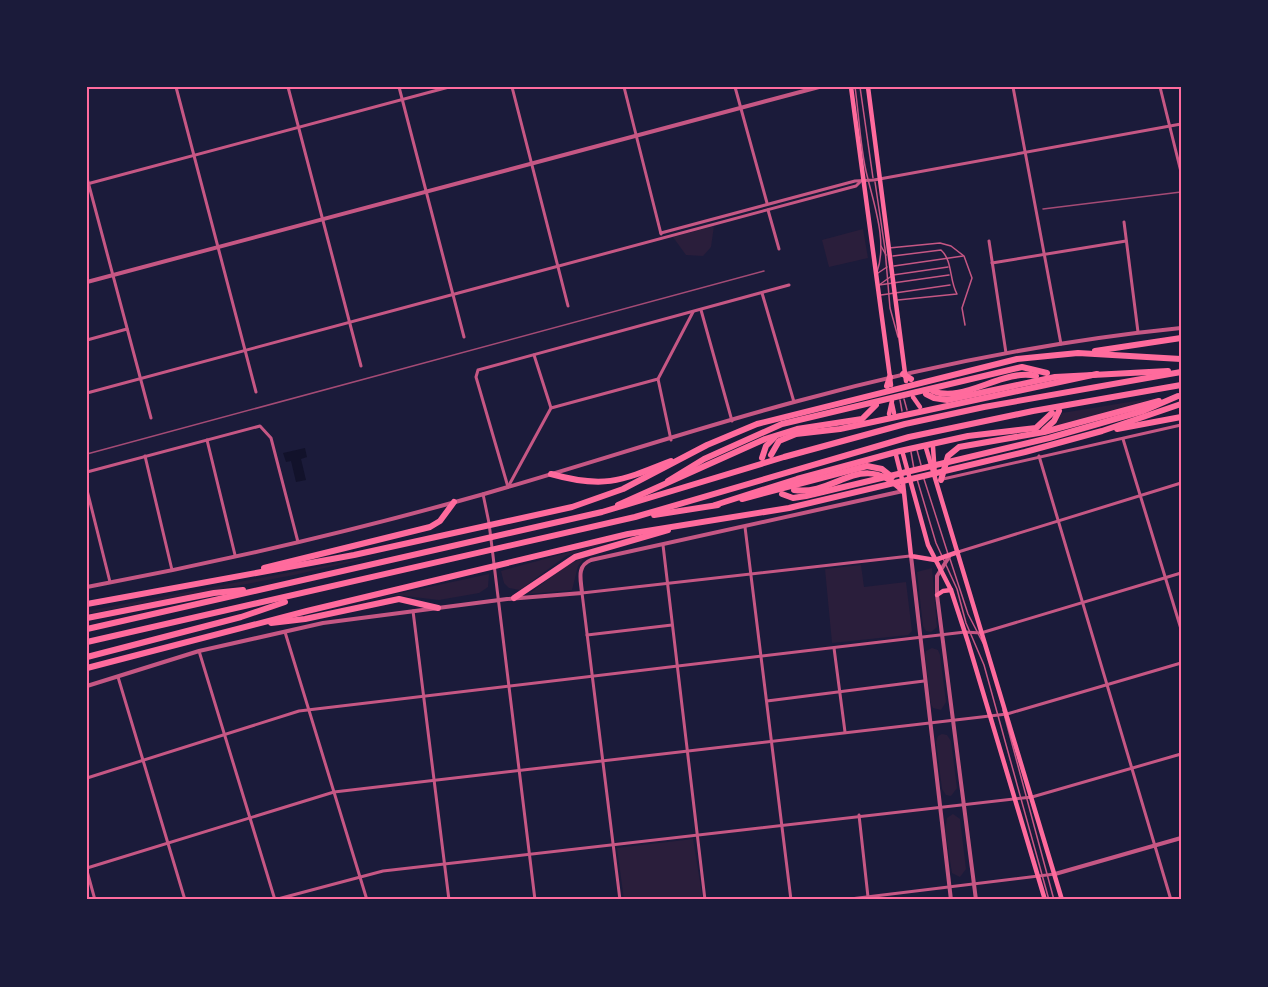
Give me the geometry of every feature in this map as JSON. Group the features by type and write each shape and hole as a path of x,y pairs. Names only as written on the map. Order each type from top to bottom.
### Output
{"highway":[{"path":"955,380 1017,359 1181,338"},
{"path":"1078,353 1181,359"},
{"path":"87,604 354,555 572,507 623,489 693,452 757,423 1022,367 1035,368 1047,373"},
{"path":"1036,376 1020,375 949,394 929,393 936,399 947,400 1028,384 1099,374 1181,371"},
{"path":"87,629 602,512 784,457 939,416 1181,371"},
{"path":"903,374 907,381"},
{"path":"771,455 773,448 784,438 871,422 1028,384"},
{"path":"87,642 635,517 788,470 941,430 1181,385"},
{"path":"939,481 947,458 955,449 1035,434 1180,395"},
{"path":"87,668 244,626 620,536 789,508 973,455 1027,444 1119,418 1180,395"},
{"path":"1102,431 1181,404"},
{"path":"602,512 668,481 780,434 862,418 876,405"},
{"path":"668,481 678,472 757,434 845,406"},
{"path":"1035,434 1050,425 1059,411"},
{"path":"759,493 797,479 945,441 1036,428 1052,413"},
{"path":"782,494 797,498 974,463 1102,431 1181,417"},
{"path":"762,458 766,446 780,434"},
{"path":"551,474 582,482 609,483 693,452"},
{"path":"635,517 715,505 870,466 885,470 903,491"},
{"path":"794,490 806,490 870,472 882,475 897,484"},
{"path":"235,576 430,526 440,520 454,502"},
{"path":"514,598 575,557 695,522"},
{"path":"87,618 214,593 268,588"},
{"path":"87,657 241,617 314,592"},
{"path":"244,626 306,619 399,599 438,608"}],"main road":[{"path":"853,87 867,181 891,383"},
{"path":"868,87 881,178 890,276 892,293 896,301 903,374"},
{"path":"913,397 918,407"},
{"path":"892,401 892,414"},
{"path":"929,464 933,445 940,489 979,633 987,649 1003,705 1003,714 1032,797 1062,900"},
{"path":"926,448 929,464 939,481"},
{"path":"903,454 919,515 935,560 951,590 968,632 990,714 1042,876 1047,900"},
{"path":"896,455 911,556 943,560 958,552"},
{"path":"937,595 951,590"}],"street":[{"path":"176,87 256,392"},
{"path":"288,87 361,366"},
{"path":"399,87 464,337"},
{"path":"88,183 449,87"},
{"path":"512,87 568,306"},
{"path":"624,87 662,239"},
{"path":"735,87 779,249"},
{"path":"87,282 819,87"},
{"path":"1013,87 1061,344"},
{"path":"1160,87 1181,172"},
{"path":"661,233 855,181 867,181 1181,124"},
{"path":"87,178 151,418"},
{"path":"87,393 662,239 856,186 867,181"},
{"path":"1124,222 1138,332"},
{"path":"989,241 1006,353"},
{"path":"992,263 1126,241"},
{"path":"508,487 476,372 534,354 789,285"},
{"path":"762,293 794,402"},
{"path":"701,310 732,421"},
{"path":"671,440 658,379 693,312"},
{"path":"87,587 298,542 454,502 794,402 891,383 903,374 1006,353 1138,332 1181,328"},
{"path":"87,340 127,329"},
{"path":"508,487 551,408 534,354"},
{"path":"551,408 658,379"},
{"path":"939,481 1181,425"},
{"path":"87,472 260,426 271,438 298,542"},
{"path":"1124,439 1181,629"},
{"path":"207,440 235,555"},
{"path":"145,456 172,570"},
{"path":"1040,456 1171,900"},
{"path":"958,552 1181,483"},
{"path":"87,490 110,582"},
{"path":"620,900 582,593 582,566 591,560 903,491"},
{"path":"483,494 488,511 535,900"},
{"path":"745,527 790,900"},
{"path":"663,545 705,900"},
{"path":"87,686 199,651 336,621 514,598 668,584 911,556 951,900"},
{"path":"943,560 937,576 937,595 976,900"},
{"path":"87,778 308,710 968,632 979,633 1181,573"},
{"path":"413,612 449,900"},
{"path":"587,635 672,625"},
{"path":"285,632 367,900"},
{"path":"834,648 845,733"},
{"path":"199,651 275,900 360,876 445,864 1032,797 1181,754"},
{"path":"95,900 87,869 334,792 772,743 1003,714 1181,663"},
{"path":"118,677 185,900"},
{"path":"767,701 924,681"},
{"path":"860,815 868,897"},
{"path":"842,900 1055,874 1181,838"}],"lane":[{"path":"860,87 870,172 867,181 880,246 881,262 877,273"},
{"path":"867,181 887,249 940,243 951,246 964,256 972,278 965,291 962,308 965,325"},
{"path":"880,246 888,256 936,249 941,250 948,258 951,285 957,294 896,301"},
{"path":"877,273 889,267 964,256"},
{"path":"879,285 890,276 949,267"},
{"path":"879,285 950,275"},
{"path":"880,295 951,285"},
{"path":"892,293 898,337"},
{"path":"904,399 907,410"},
{"path":"900,400 902,411"},
{"path":"917,450 968,614 979,633"},
{"path":"910,452 968,632 1003,714 1025,797 1042,876 1054,900"},
{"path":"1003,714 1017,797"}],"shaded area":[{"path":"714,226 711,247 703,256 686,255 673,237"},
{"path":"863,229 868,258 829,267 822,240"},
{"path":"1160,397 1055,426 1062,413"},
{"path":"305,448 307,457 301,459 306,480 296,482 291,461 286,462 283,453"},
{"path":"625,537 566,556 520,590 509,588 504,583 501,571"},
{"path":"391,553 294,575 87,614 87,611"},
{"path":"585,557 578,566 572,590 529,594 565,566"},
{"path":"861,565 864,587 906,582 912,631 908,635 832,643 825,569"},
{"path":"932,568 937,627 931,632 926,631 923,626 917,572"},
{"path":"489,574 488,587 479,593 439,600 397,595 323,610"},
{"path":"932,648 938,650 940,655 946,702 941,710 933,708 931,704 925,656 926,651"},
{"path":"947,735 951,741 957,788 951,796 946,795 942,789 936,742 938,736"},
{"path":"953,814 960,819 966,869 960,877 952,873 945,830 947,818"},
{"path":"693,839 703,900 624,900 617,848"}],"railway":[{"path":"1043,209 1181,192"},
{"path":"87,454 764,271"}]}
